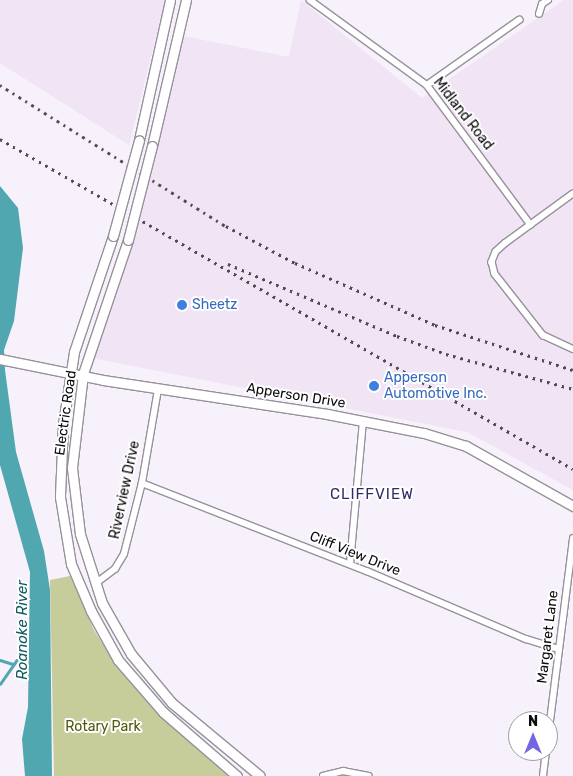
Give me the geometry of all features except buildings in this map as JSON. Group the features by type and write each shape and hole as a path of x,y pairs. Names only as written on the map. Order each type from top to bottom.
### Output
{"main road":[{"name":"Electric Road","path":"170,0 139,140 113,236 70,372 63,424 60,497 71,564 81,589 118,660 163,712 237,776"},
{"name":"Electric Road","path":"186,0 128,240 83,374 74,451 74,497 80,534 95,584 112,623 159,690 260,776"},
{"name":"Apperson Drive","path":"0,359 158,389 363,421 424,433 466,446 573,506"}],"street":[{"name":"Midland Road","path":"310,0 427,85 531,225"},
{"path":"539,14 542,4 548,0"},
{"path":"427,85 518,20"},
{"path":"573,194 496,252 492,266 543,335 573,348"},
{"name":"Riverview Drive","path":"95,584 120,562 142,483 158,389"},
{"path":"350,564 363,421"},
{"name":"Cliff View Drive","path":"142,483 350,564 526,639 558,649"},
{"name":"Margaret Lane","path":"551,711 573,539"},
{"path":"543,776 545,761"},
{"path":"323,776 342,771 369,776"}],"shaded area":[{"path":"0,0 165,0 129,145 0,63"},
{"path":"301,0 422,98 564,0 573,0 573,490 467,432 92,358 154,165 178,35 289,57"}],"green space":[{"name":"Rotary Park","path":"70,576 94,630 119,670 156,712 228,776 54,776 50,580"}],"water":[{"path":"0,186 18,208 23,248 14,321 4,350 5,370 16,452 44,551 50,590 52,776 25,776 22,739 28,707 30,572 0,465"}],"waterway":[{"name":"Roanoke River","path":"0,684 17,660 29,653"},
{"name":"Roanoke River","path":"0,660 13,664"}],"railway":[{"path":"0,85 226,226 295,263 435,325 573,370"},
{"path":"0,139 573,469"},
{"path":"228,264 397,336 446,354 573,389"}],"place":[{"name":"Sheetz","path":"182,305"},
{"name":"Apperson Automotive Inc.","path":"374,386"}],"district":[{"name":"CLIFFVIEW","path":"372,495"}]}
